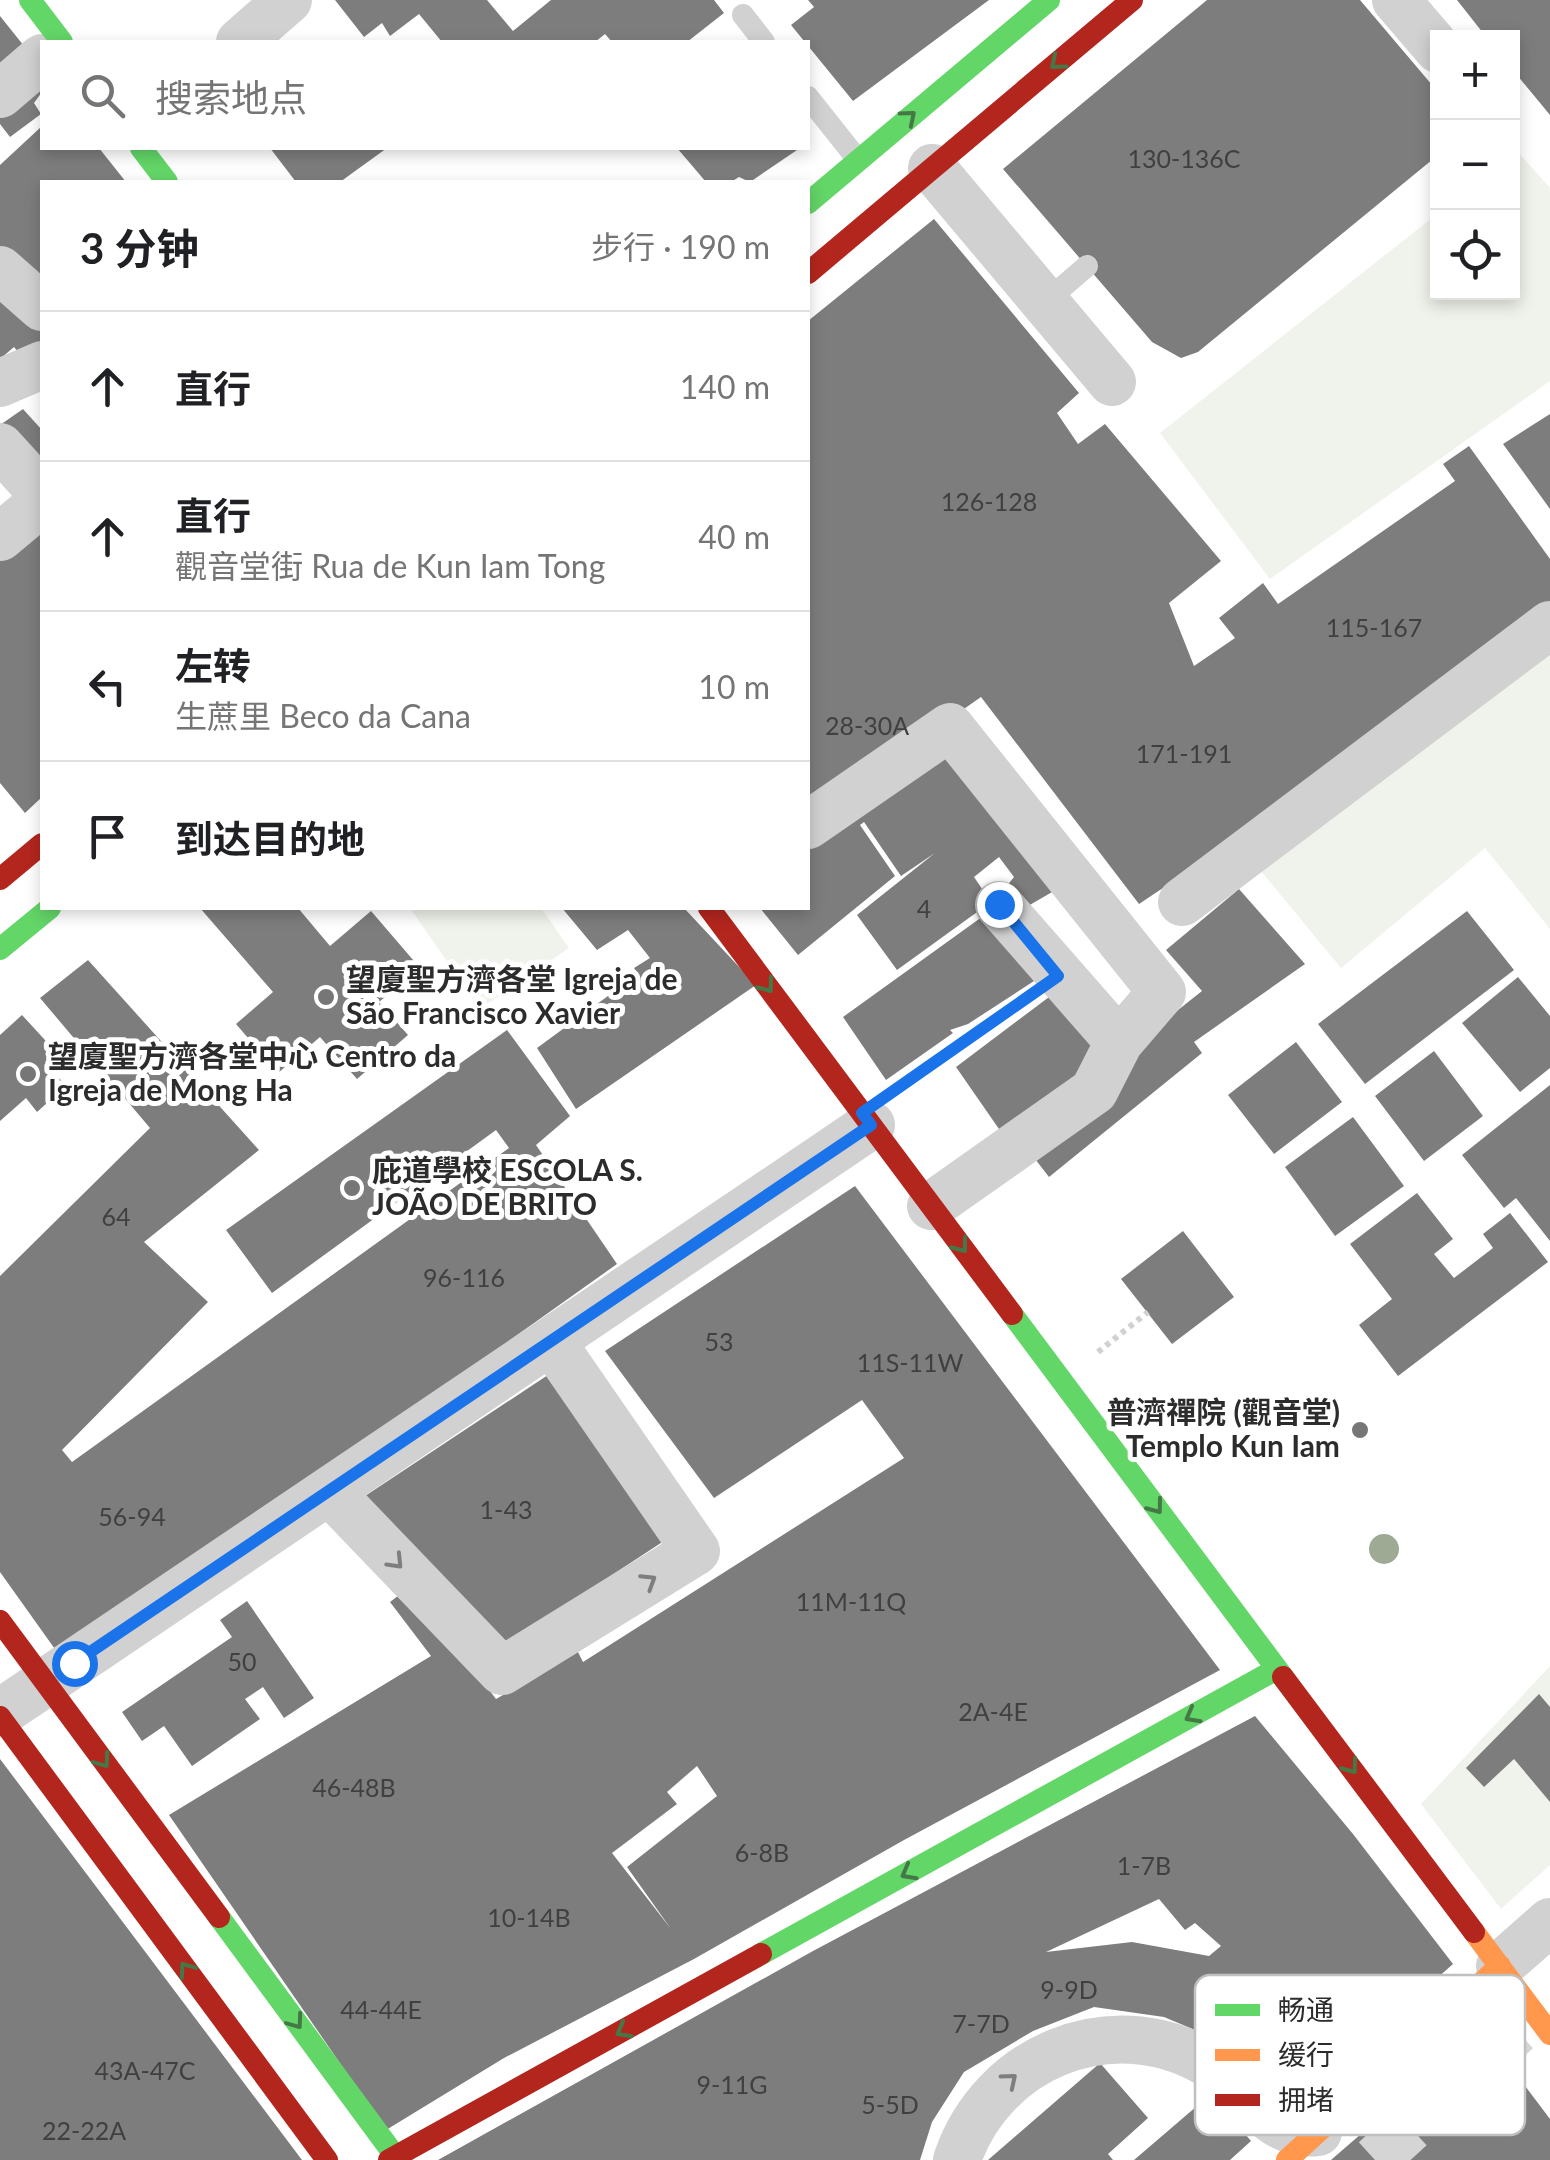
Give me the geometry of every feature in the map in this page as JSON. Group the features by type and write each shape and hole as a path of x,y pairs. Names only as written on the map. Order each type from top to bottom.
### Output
{"street":[{"path":"30,0 60,40"},
{"path":"242,40 288,0"},
{"path":"810,200 1049,0"},
{"path":"810,270 1132,0"},
{"path":"0,94 40,60"},
{"path":"142,150 164,180"},
{"path":"932,168 1112,382"},
{"path":"0,270 40,305"},
{"path":"0,382 40,366"},
{"path":"0,447 40,491"},
{"path":"0,537 40,504"},
{"path":"1182,902 1550,626"},
{"path":"810,824 950,727 1162,992 1119,1042 1094,1090 931,1206"},
{"path":"0,880 40,846"},
{"path":"999,904 1119,1042"},
{"path":"0,950 48,910"},
{"path":"710,910 1507,1975"},
{"path":"327,2160 0,1715 551,1341 866,1119"},
{"path":"328,1492 502,1671 696,1552 551,1341"},
{"path":"0,1621 394,2159 1277,1669"},
{"path":"1490,1975 1550,1922"},
{"path":"1525,2000 1550,2034"},
{"path":"957,2160 976,2116 1015,2074 1040,2058 1094,2041 1152,2042 1195,2058"}],"lane":[{"path":"743,15 762,40"},
{"path":"810,100 858,160"},
{"path":"1044,302 1086,266"}],"path":[{"path":"866,1119 1058,976"},
{"path":"1121,1334 1148,1312"}],"shaded area":[{"path":"1520,154 1550,188 1550,381 1270,579 1160,433 1430,220 1430,300 1520,300"},
{"path":"1550,654 1550,929 1485,848 1341,968 1260,870"},
{"path":"411,910 542,910 569,948 480,1009"},
{"path":"1550,1666 1550,1865 1501,1909 1421,1804"}],"building":[{"path":"335,0 487,0 513,31 551,0 714,0 724,13 690,40 610,40 605,34 598,40 440,40 419,14 390,36 382,23 364,37"},
{"path":"808,0 989,0 853,101 810,48 810,40 803,40 791,25 814,7"},
{"path":"1207,0 1360,0 1430,83 1430,162 1198,352 1181,358 1152,342 1003,169"},
{"path":"1457,0 1550,0 1550,115 1520,79 1520,30 1481,30"},
{"path":"0,16 32,56 0,85"},
{"path":"34,80 40,89 34,103 40,115 10,137 0,124 0,103"},
{"path":"40,128 40,150 101,150 124,180 40,180 40,287 0,247 0,165"},
{"path":"272,150 384,150 343,180 294,180"},
{"path":"679,150 797,150 753,180 704,180"},
{"path":"934,219 1079,393 1057,413 1078,444 1105,424 1221,561 1169,603 1194,666 1235,638 1219,618 1263,583 1278,604 1455,481 1443,464 1469,446 1550,559 1550,606 1280,810 1139,904 981,697 810,817 810,319"},
{"path":"0,292 32,329 40,322 40,353 28,364 14,347 0,359"},
{"path":"23,409 40,428 40,471 0,425"},
{"path":"1550,414 1550,509 1503,444"},
{"path":"40,524 40,799 25,813 0,783 0,558"},
{"path":"948,741 1059,888 1016,913 1002,892 1014,877 999,857 974,877 991,902 897,970 857,915 935,853 901,876 864,822 860,825 895,876 798,955 762,910 810,910 810,832"},
{"path":"1239,889 1305,964 1194,1042 1202,1053 1049,1177 1032,1155 1173,1014 1202,991 1166,950"},
{"name":"望廈聖方濟各堂 Igreja de São Francisco Xavier","path":"202,910 300,910 330,946 371,911 420,968 379,1002 408,1035 357,1079 320,1037 278,1073 236,1024 273,992"},
{"path":"564,910 686,910 756,985 576,1109 537,1048 638,974 634,968 650,958 628,930 597,950"},
{"path":"1467,911 1514,970 1365,1084 1318,1024"},
{"path":"986,914 1034,981 968,1024 950,1030 953,1033 886,1080 843,1017"},
{"path":"88,960 259,1150 144,1242 208,1302 62,1450 72,1462 509,1148 496,1130 272,1293 226,1230 507,1030 570,1116 536,1145 617,1264 62,1659 0,1572 0,1276 150,1128 40,998"},
{"path":"1518,977 1550,1016 1550,1068 1520,1092 1462,1023"},
{"path":"1053,994 1108,1051 1008,1142 956,1067"},
{"name":"望廈聖方濟各堂中心 Centro da Igreja de Mong Ha","path":"22,1015 56,1052 45,1062 66,1086 37,1112 26,1098 0,1121 0,1035"},
{"path":"1296,1042 1342,1102 1274,1154 1228,1095"},
{"path":"1434,1051 1483,1116 1424,1161 1375,1096"},
{"path":"1550,1085 1550,1241 1516,1198 1504,1208 1462,1155"},
{"path":"1353,1117 1404,1186 1335,1236 1285,1167"},
{"path":"855,1186 1220,1670 904,1840 694,1959 504,2058 386,2130 169,1815 431,1656 390,1602 403,1592 453,1643 496,1699 578,1652 583,1662 904,1458 862,1400 714,1498 605,1351","holes":["697,1766 717,1796 627,1867 671,1929 612,1853 677,1804 667,1792"]},
{"path":"1417,1193 1453,1239 1434,1254 1454,1278 1493,1248 1483,1234 1510,1213 1548,1262 1398,1376 1359,1325 1392,1299 1350,1244"},
{"path":"1183,1231 1234,1297 1172,1344 1121,1279"},
{"path":"557,1369 667,1539 502,1647 356,1502"},
{"path":"247,1601 314,1698 284,1718 263,1687 245,1699 260,1719 192,1766 164,1726 142,1741 122,1712 232,1637 220,1620"},
{"path":"1539,1694 1550,1707 1550,1802 1514,1759 1484,1787 1466,1768"},
{"path":"1255,1716 1453,1964 1441,1975 1195,1975 1195,2030 1164,2017 1094,2007 1033,2031 964,2072 932,2122 920,2160 438,2160 813,1951","holes":["1159,1899 1185,1930 1195,1923 1221,1946 1209,1956 1132,1942 1046,1952"]},
{"path":"0,1759 302,2160 0,2160"},
{"path":"1100,2063 1148,2118 1108,2154 1113,2160 988,2160"},
{"path":"1525,2086 1550,2119 1550,2160 1331,2160 1360,2135 1525,2135"},
{"path":"1195,2108 1195,2135 1246,2135 1251,2141 1230,2160 1134,2160"}],"tunnel":[{"path":"1525,2023 1535,2014"},
{"path":"1375,2160 1402,2135"}],"traffic: fast":[{"path":"30,0 60,40"},
{"path":"810,201 1049,0"},
{"path":"143,150 165,180"},
{"path":"0,949 48,910"},
{"path":"1012,1314 1283,1677"},
{"path":"761,1954 1277,1669"},
{"path":"219,1917 398,2160"}],"traffic: slow":[{"path":"1474,1932 1506,1975"},
{"path":"1490,1975 1500,1966"},
{"path":"1525,2000 1550,2034"},
{"path":"1287,2160 1314,2135"}],"traffic: jam":[{"path":"810,271 1132,0"},
{"path":"0,879 40,846"},
{"path":"710,910 1012,1314"},
{"path":"0,1621 219,1917"},
{"path":"1283,1677 1474,1932"},
{"path":"0,1717 327,2160"},
{"path":"389,2160 761,1954"}],"place":[{"name":"望廈聖方濟各堂 Igreja de São Francisco Xavier","path":"326,997"},
{"name":"望廈聖方濟各堂中心 Centro da Igreja de Mong Ha","path":"28,1074"},
{"name":"庇道學校 ESCOLA S. JOÃO DE BRITO","path":"352,1188"},
{"name":"普濟禪院 (觀音堂) Templo Kun Iam","path":"1360,1430"}],"route":[{"path":"74,1663 871,1125 862,1113 1058,976 999,904"}]}
